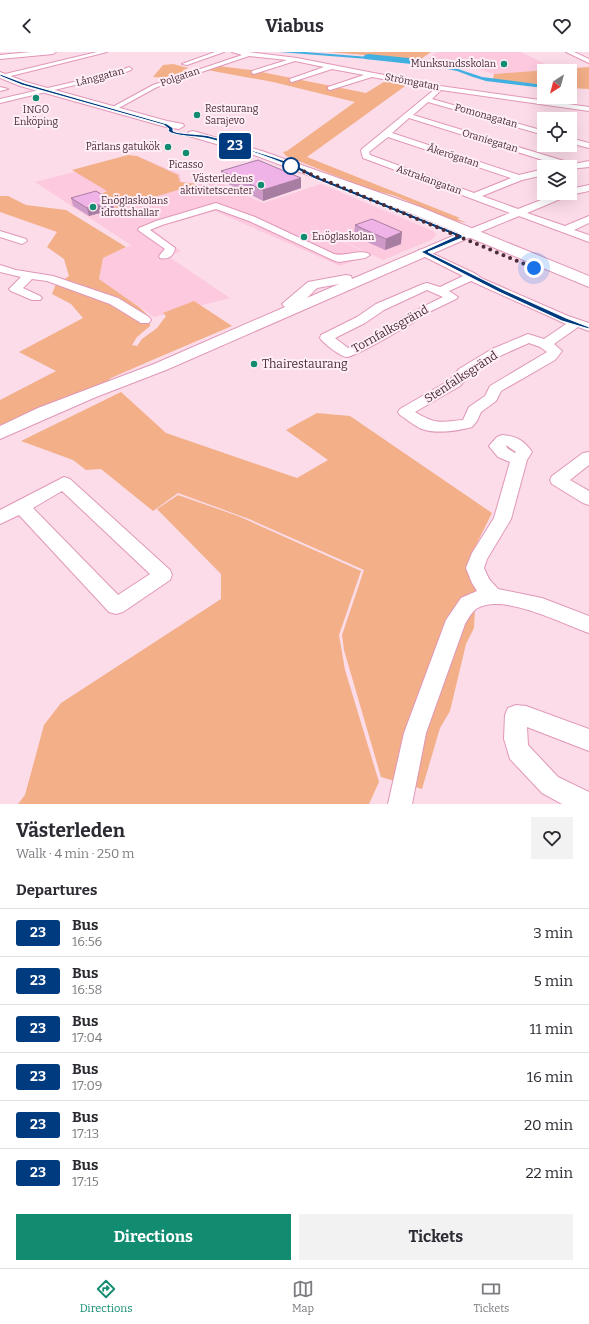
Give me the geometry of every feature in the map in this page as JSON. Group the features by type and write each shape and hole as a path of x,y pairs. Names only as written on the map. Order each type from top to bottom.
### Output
{"main road":[{"path":"1,76 23,84 172,126 170,131 174,134 196,133 273,158 305,171 315,177 589,282"},
{"path":"465,235 589,291"}],"street":[{"path":"0,57 49,52"},
{"path":"1,76 104,52"},
{"path":"185,64 220,52"},
{"name":"Strömgatan","path":"235,52 334,66 440,88 589,109"},
{"path":"569,52 587,59"},
{"name":"Polgatan","path":"113,109 155,86 250,54"},
{"path":"254,72 297,60"},
{"path":"292,80 334,66"},
{"name":"Långgatan","path":"0,101 119,74 129,69"},
{"path":"330,88 372,74"},
{"name":"Astrakangatan","path":"440,88 409,116 365,151 366,156 589,239"},
{"name":"Pomonagatan","path":"428,100 537,131"},
{"name":"Oraniegatan","path":"409,116 548,160"},
{"name":"Åkerögatan","path":"387,134 519,178"},
{"path":"577,142 589,146"},
{"path":"577,166 589,164"},
{"path":"474,196 519,178 537,174"},
{"path":"577,191 589,188"},
{"path":"0,433 44,412 129,378 160,368 423,252 550,200"},
{"path":"164,256 169,253 170,248 143,230 159,223 216,206 252,219 316,251 339,259 365,255"},
{"path":"565,230 589,219"},
{"path":"0,234 22,241"},
{"path":"423,252 483,283 582,325"},
{"path":"129,378 153,363 278,310 299,298 313,284 344,280 371,270 389,267"},
{"path":"0,268 14,273 49,278 114,301 145,320"},
{"path":"30,275 15,289 36,298"},
{"path":"440,291 472,276"},
{"name":"Tornfalksgränd","path":"427,286 440,291 452,297 421,311 418,315 401,323 380,337 347,353 326,338 361,320 380,307 427,286"},
{"path":"306,292 310,295 323,296"},
{"path":"545,344 582,325"},
{"name":"Stenfalksgränd","path":"528,338 545,344 554,351 550,357 495,389 491,398 474,410 470,421 467,424 436,427 426,425 405,412 455,383 464,372 497,352 528,338"},
{"path":"0,443 51,419 76,400"},
{"path":"589,457 558,480 589,499"},
{"path":"493,596 481,583 475,568 478,558 504,515 519,459"},
{"path":"0,518 21,506 64,483 164,575 116,606 21,506"},
{"path":"400,804 415,733 456,620 468,604 481,598 493,596 527,601 565,613 589,625"},
{"path":"588,804 550,785 518,751 515,739 516,715 526,716 589,740"}],"shaded area":[{"path":"327,52 431,52 421,59 415,59"},
{"name":"Munksundsskolan","path":"437,52 521,52 546,64 537,64 537,71 494,74 469,66 428,59"},
{"path":"173,64 188,68 176,76 153,77 163,65"},
{"path":"218,66 251,70 366,93 387,80 408,84 307,157 460,218 457,219 467,223 452,220 393,195 371,190 286,156 283,152 287,151 355,102 273,82 207,70"},
{"path":"589,67 589,89 577,88 577,68"},
{"path":"537,71 537,84 493,79 494,74"},
{"path":"128,155 137,156 178,175 180,182 198,184 117,208 98,196 107,191 72,170"},
{"name":"Enöglaskolan","path":"137,156 180,174 181,182 199,184 213,179 263,203 321,184 433,231 436,234 431,240 383,260 291,216 370,255 340,266 215,211 152,229 181,251 169,257 230,298 154,317 99,279 103,258 131,245 35,182"},
{"path":"0,196 8,196 26,205 66,210 126,247 103,258 99,279 139,307 150,317 150,326 137,337 132,345 137,346 142,339 157,328 166,316 163,313 194,301 232,326 111,378 103,385 0,431 0,400 56,371 19,352 83,318 71,304 52,294 55,286 69,276 64,259 47,247 57,232 0,212"},
{"path":"121,392 166,433 297,478 328,460 286,430 317,413 350,416 492,513 467,563 476,590 474,628 466,644 450,711 440,728 422,789 381,777 344,650 342,635 364,570 249,519 178,493 153,511 101,469 86,470 73,460 21,441"},
{"path":"178,495 238,516 361,571 339,635 345,670 379,782 369,804 18,804 25,795 44,725 61,703 221,599 221,574 157,509"}],"water":[{"path":"279,52 305,52 421,61 452,67 482,77 537,84 537,87 486,81 457,71 419,63"}],"building":[{"path":"258,160 301,178 263,190 221,171"},
{"path":"96,191 112,201 87,208 71,198"},
{"path":"372,219 402,232 386,239 355,225"}],"waterway":[{"path":"368,57 439,64"}],"bus line":[{"name":"23","path":"0,75 23,84 166,124 172,129 170,131 174,134 193,134 210,138 273,158 305,171 315,177 460,236 423,252 464,271 477,280 564,319 589,327"}],"place":[{"name":"Munksundsskolan","path":"504,64"},
{"name":"INGO Enköping","path":"36,98"},
{"name":"Restaurang Sarajevo","path":"197,115"},
{"name":"Pärlans gatukök","path":"168,147"},
{"name":"Picasso","path":"186,153"},
{"name":"Västerledens aktivitetscenter","path":"261,185"},
{"name":"Enöglaskolans idrottshallar","path":"93,207"},
{"name":"Enöglaskolan","path":"304,237"},
{"name":"Thairestaurang","path":"254,364"}],"route":[{"path":"291,166 442,228 534,268"}]}
